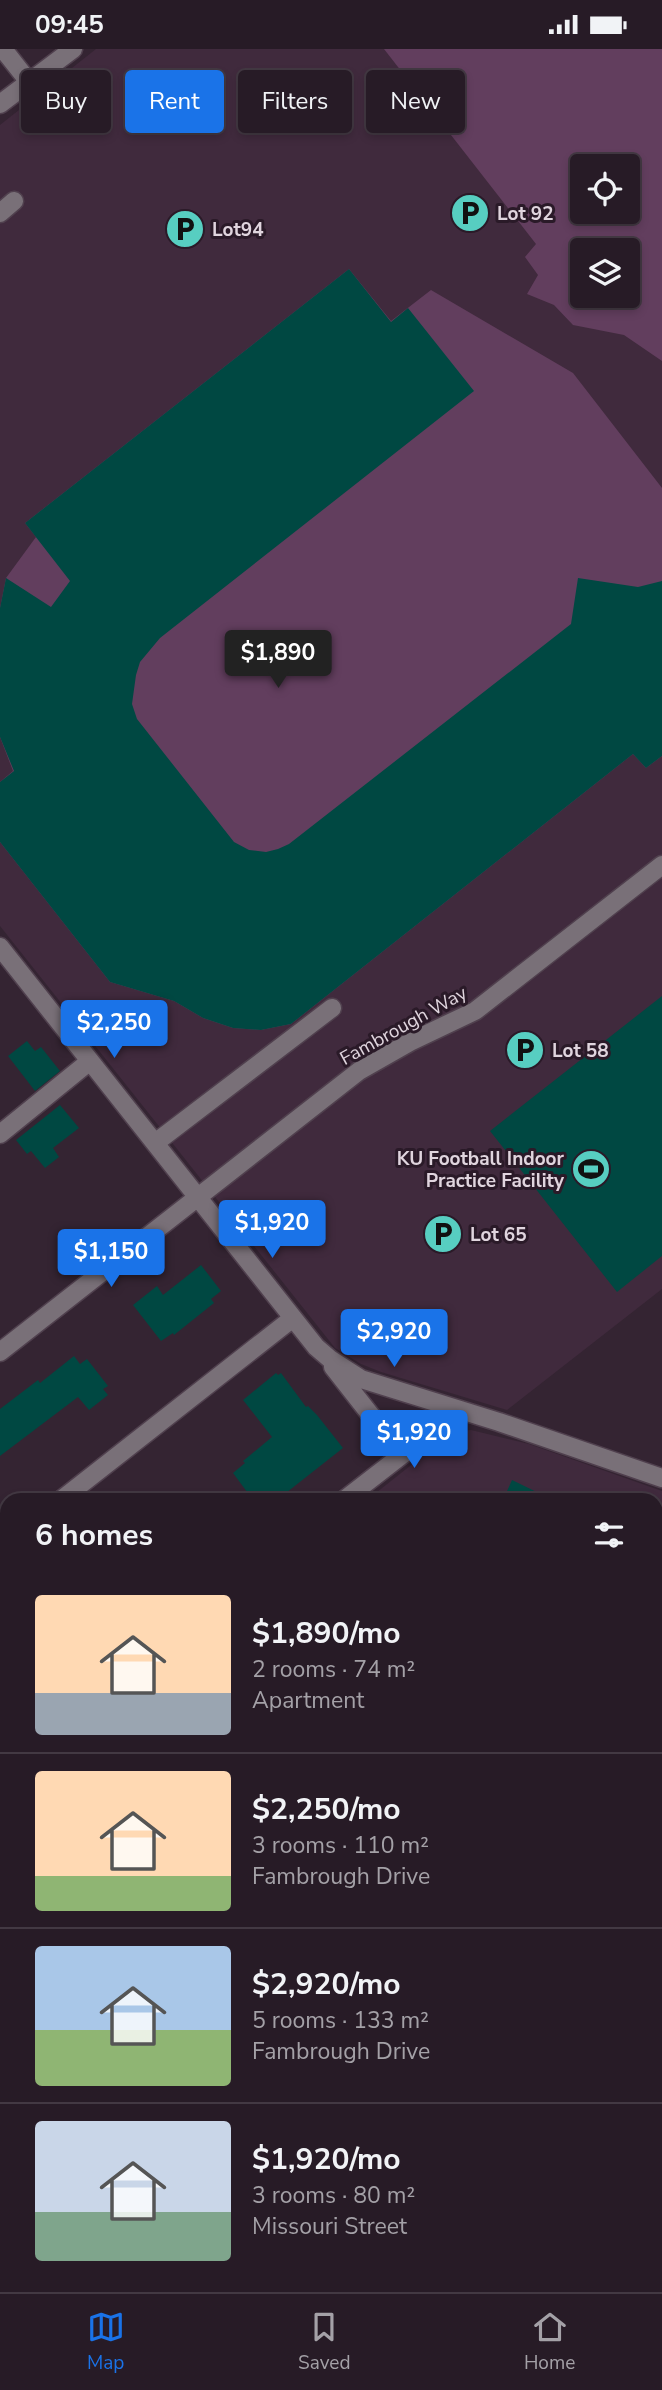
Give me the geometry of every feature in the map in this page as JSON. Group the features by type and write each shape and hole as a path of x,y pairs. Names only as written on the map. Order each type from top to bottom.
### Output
{"street":[{"path":"3,49 21,72"},
{"path":"45,70 74,49"},
{"path":"0,104 21,88"},
{"name":"Fambrough Way","path":"0,1352 359,1071 410,1042 475,1011 662,865"},
{"path":"0,947 402,1455"},
{"path":"155,1143 332,1007"},
{"path":"0,1134 90,1061"},
{"path":"70,1493 293,1318"},
{"path":"316,1346 343,1368 362,1379 460,1409 662,1478"},
{"path":"354,1493 460,1409"}],"shaded area":[{"path":"96,49 662,49 662,1289 507,1410 361,1364 335,1348 0,926 0,125 21,108 21,133 111,133 111,70 69,70"},
{"path":"384,49 662,49 662,361 624,335 573,325 554,305 527,294 538,275 525,257 536,244 449,133 465,133 465,70 400,70"},
{"path":"349,269 391,321 431,290 573,373 662,488 662,756 646,768 633,754 291,1024 261,1030 233,1028 203,1018 174,1001 110,982 0,842 0,782 13,771 0,737 0,608 6,578 36,537 25,523"},
{"path":"471,1430 529,1444 662,1493 376,1493 449,1435"}],"building":[{"path":"349,269 391,322 408,308 474,391 160,638 140,662 136,675 132,704 137,719 234,842 249,850 266,852 278,849 289,844 571,624 578,578 638,587 662,581 662,756 646,768 633,754 291,1024 261,1030 233,1028 203,1018 174,1001 110,982 0,842 0,782 14,771 0,737 0,608 6,578 51,607 70,581 25,523"},
{"name":"KU Football Indoor Practice Facility","path":"662,996 662,1256 617,1292 490,1131"},
{"path":"27,1041 35,1051 41,1047 60,1071 35,1091 8,1056"},
{"path":"60,1105 79,1128 53,1148 59,1157 45,1168 31,1151 27,1154 16,1140"},
{"path":"201,1265 221,1291 211,1299 214,1303 174,1335 173,1333 161,1341 133,1305 157,1286 163,1295"},
{"path":"74,1356 80,1364 87,1359 108,1386 103,1389 108,1395 89,1410 78,1397 0,1456 0,1409 38,1380 40,1383"},
{"path":"276,1373 281,1373 306,1407 317,1415 343,1448 286,1493 248,1493 233,1473 272,1437 243,1400"},
{"path":"512,1480 539,1493 506,1493"}],"place":[{"name":"Lot 92","path":"470,213"},
{"name":"Lot94","path":"185,229"},
{"name":"Lot 58","path":"525,1050"},
{"name":"KU Football Indoor Practice Facility","path":"591,1169"},
{"name":"Lot 65","path":"443,1234"}]}
